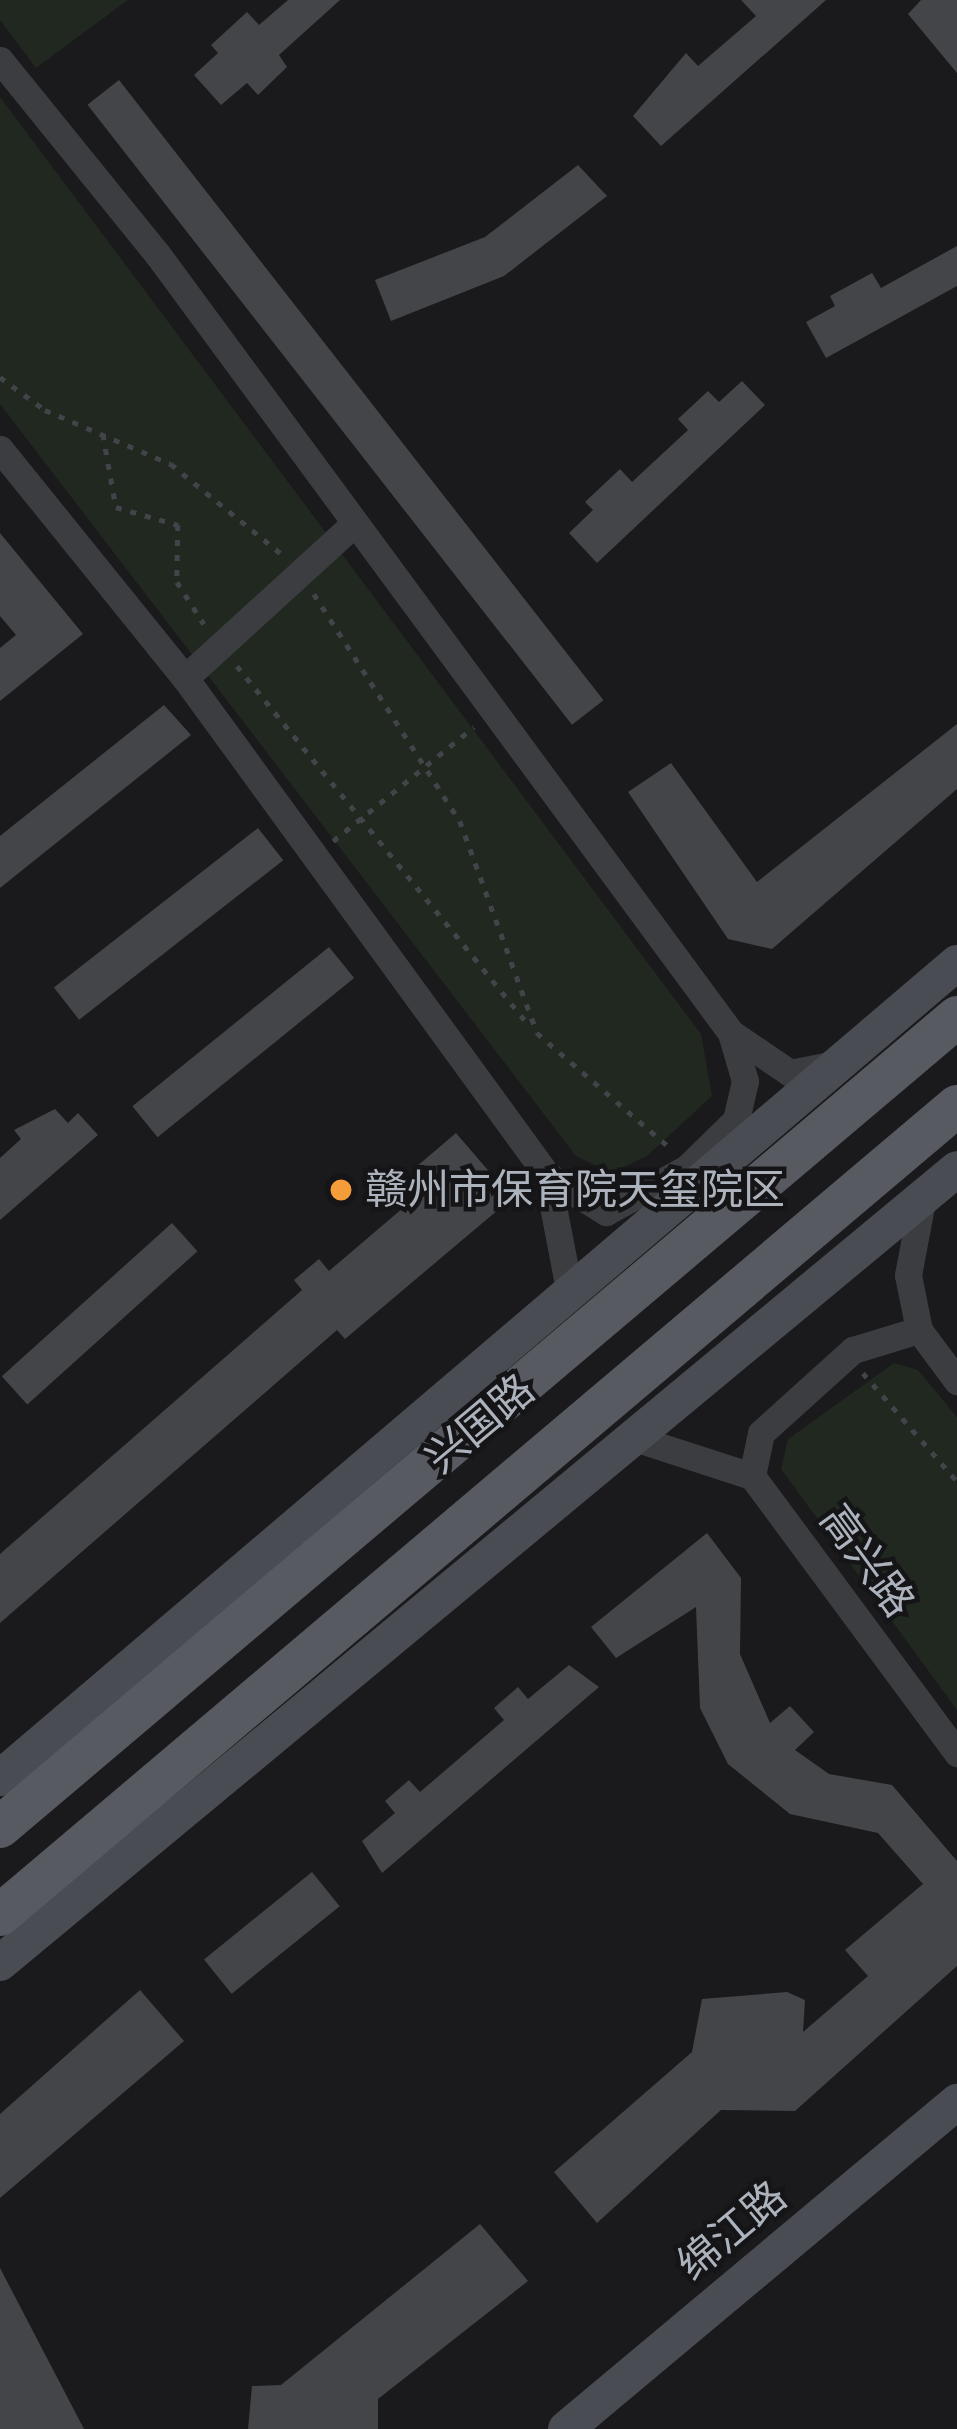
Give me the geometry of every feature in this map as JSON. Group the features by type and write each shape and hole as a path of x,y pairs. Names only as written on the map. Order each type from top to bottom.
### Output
{"main road":[{"name":"兴国路","path":"0,1827 957,1017"},
{"name":"兴国路","path":"0,1915 957,1106"}],"street":[{"path":"0,61 355,523 731,1033 790,1072 837,1064"},
{"path":"0,449 185,678 547,1175 606,1212 687,1168 736,1120 745,1081 731,1033"},
{"path":"185,678 355,523"},
{"path":"0,1778 569,1288 957,963"},
{"path":"0,1963 957,1169"},
{"path":"547,1175 569,1288"},
{"path":"922,1201 908,1275 919,1330 957,1382"},
{"path":"631,1438 752,1476 761,1433 786,1403 853,1350 919,1330"},
{"name":"高兴路","path":"752,1476 957,1753"},
{"name":"绵江路","path":"566,2429 957,2102"}],"path":[{"path":"0,377 102,433 171,464 286,560"},
{"path":"102,433 110,497 178,525 177,582 212,634"},
{"path":"310,589 429,764 536,1034"},
{"path":"226,652 355,823 536,1034 669,1147"},
{"path":"324,848 474,728"},
{"path":"659,1155 684,1135"},
{"path":"874,1357 856,1368 957,1481"}],"shaded area":[{"path":"0,0 128,0 36,68 0,20"},
{"path":"0,97 701,1034 712,1096 647,1156 611,1173 576,1156 0,404"},
{"path":"894,1363 918,1370 957,1417 957,1710 781,1469 788,1439"}],"building":[{"path":"288,0 340,0 279,55 287,67 258,95 247,83 221,105 194,75 218,53 211,45 247,12 259,25"},
{"path":"741,0 826,0 661,146 633,116 686,53 698,66 756,16"},
{"path":"921,0 957,0 957,73 908,14"},
{"path":"119,80 604,700 572,725 87,105"},
{"path":"578,165 607,196 504,276 391,321 375,280 485,237"},
{"path":"957,246 957,286 826,358 806,322 835,306 830,296 872,273 881,288"},
{"path":"742,381 765,405 597,563 569,533 593,510 585,502 620,469 632,482 688,430 678,419 708,391 719,402"},
{"path":"0,533 83,634 0,701 0,648 16,635 0,616"},
{"path":"164,705 191,735 0,888 0,836"},
{"path":"957,724 957,789 772,949 728,939 628,792 671,763 757,882"},
{"path":"258,828 283,860 79,1020 54,987"},
{"path":"329,947 354,978 158,1137 132,1106"},
{"path":"55,1109 68,1123 78,1113 98,1135 0,1220 0,1158 21,1139 14,1130"},
{"path":"456,1133 512,1198 345,1339 337,1330 0,1623 0,1554 302,1290 294,1280 319,1259 329,1271 430,1185 416,1167"},
{"path":"172,1223 197,1251 27,1404 2,1376"},
{"path":"707,1533 741,1578 740,1654 770,1723 790,1706 814,1732 795,1750 829,1774 892,1785 957,1861 957,1966 795,2111 721,2110 597,2223 554,2172 692,2052 702,1999 787,1992 805,2000 803,2032 868,1976 845,1950 923,1884 878,1833 790,1814 728,1764 700,1708 696,1607 616,1658 591,1627"},
{"path":"569,1665 599,1687 382,1873 362,1841 395,1813 385,1801 409,1780 420,1792 504,1720 494,1708 518,1687 528,1699"},
{"path":"312,1872 340,1906 232,1994 204,1959"},
{"path":"140,1990 184,2041 0,2198 0,2114"},
{"path":"480,2224 528,2281 378,2399 378,2429 248,2429 252,2386 281,2385"},
{"path":"0,2268 84,2429 0,2429"}],"place":[{"name":"赣州市保育院天玺院区","path":"341,1190"}]}
